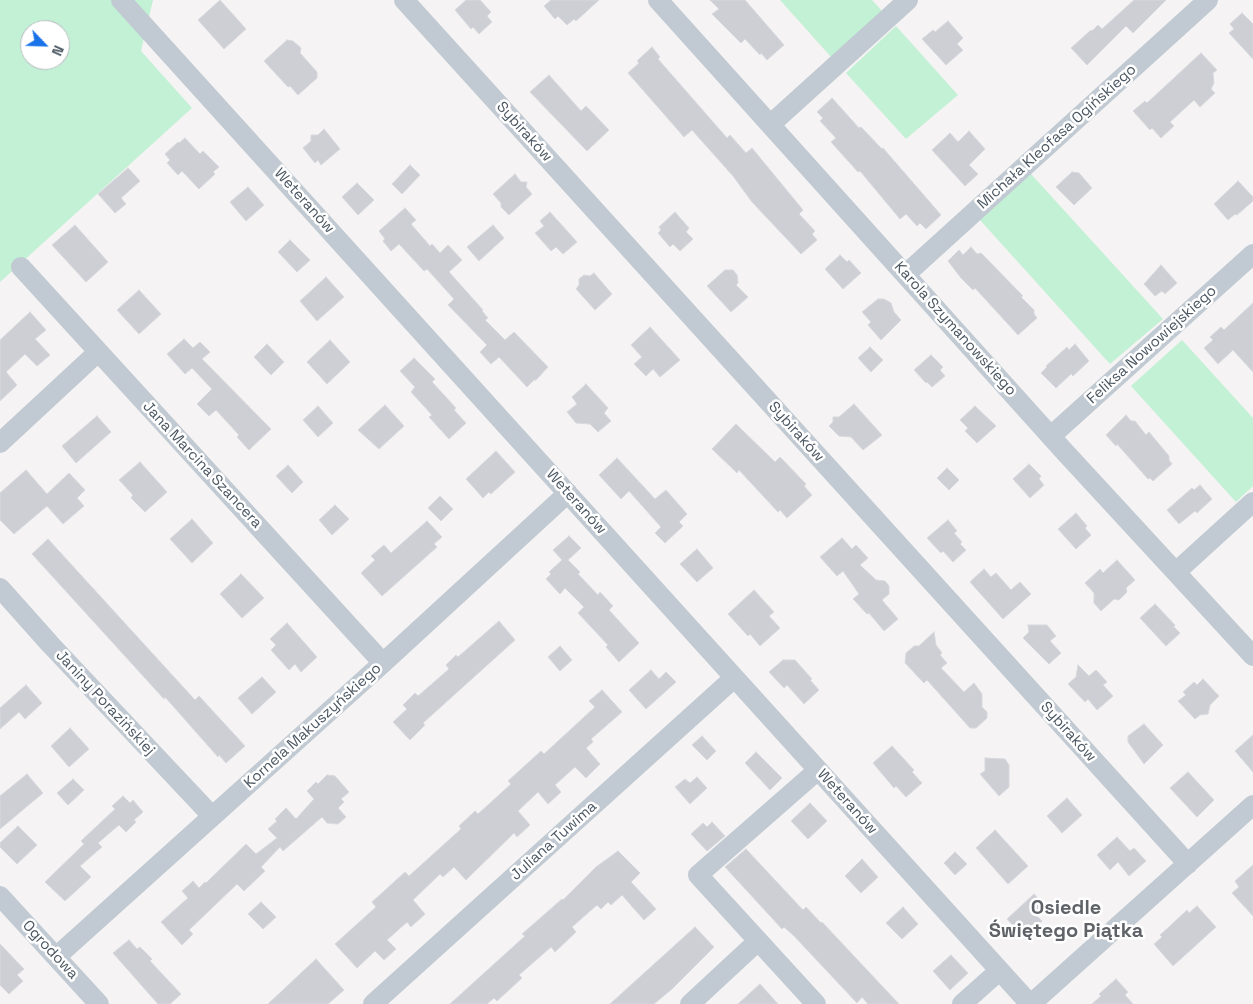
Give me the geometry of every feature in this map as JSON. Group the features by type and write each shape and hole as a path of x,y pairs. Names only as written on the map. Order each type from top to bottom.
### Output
{"street":[{"name":"Weteranów","path":"121,0 1031,1004"},
{"name":"Sybiraków","path":"404,0 1188,864"},
{"name":"Karola Szymanowskiego","path":"658,0 1051,436 1253,656"},
{"path":"771,124 908,0"},
{"name":"Michała Kleofasa Ogińskiego","path":"906,274 1208,0"},
{"name":"Feliksa Nowowiejskiego","path":"1051,436 1253,254"},
{"name":"Jana Marcina Szancera","path":"21,267 383,663"},
{"path":"0,443 98,352"},
{"name":"Kornela Makuszyńskiego","path":"56,957 383,663 568,492"},
{"path":"1176,572 1253,502"},
{"name":"Janiny Porazińskiej","path":"0,588 56,651 212,816"},
{"name":"Juliana Tuwima","path":"373,1004 734,678"},
{"path":"816,1004 698,875 818,770"},
{"path":"1031,1004 1253,805"},
{"name":"Ogrodowa","path":"0,896 99,1004"},
{"path":"690,1004 758,941"},
{"path":"962,1004 1000,971"}],"green space":[{"path":"0,0 153,0 141,51 192,108 0,282"},
{"path":"780,0 872,0 883,12 832,58"},
{"path":"896,26 958,95 906,139 846,73"},
{"path":"1031,174 1163,319 1110,364 980,220"},
{"path":"1182,340 1253,418 1253,486 1236,502 1131,386"}],"building":[{"path":"220,0 246,29 224,49 198,20"},
{"path":"466,0 480,0 491,12 487,16 492,22 479,34 473,27 471,29 455,10"},
{"path":"551,0 599,0 576,21 574,19 567,25 558,16 555,19 544,6"},
{"path":"710,0 745,0 784,45 767,60 745,39 741,43 712,14 719,9"},
{"path":"1134,0 1166,0 1133,33 1126,26 1087,65 1071,48 1098,25 1102,29"},
{"path":"1242,13 1253,24 1253,59 1229,33 1234,29 1230,24"},
{"path":"948,21 963,38 957,44 963,50 946,65 922,39 933,30 935,32"},
{"path":"287,40 293,41 301,48 300,53 317,72 317,78 298,95 264,61"},
{"path":"652,47 660,57 658,59 727,138 730,135 746,153 752,148 803,210 799,214 815,231 812,234 817,240 801,254 752,202 733,176 692,130 684,137 628,73 639,63 637,61"},
{"path":"1201,53 1217,70 1213,73 1214,83 1211,89 1215,93 1200,107 1194,100 1170,122 1174,126 1161,138 1152,128 1150,130 1133,111 1145,101 1147,103"},
{"path":"549,75 581,111 586,106 609,130 587,151 530,92"},
{"path":"832,98 859,128 861,127 883,148 941,215 926,229 920,223 917,226 906,214 900,219 860,171 858,172 831,142 836,138 820,121 823,118 817,112"},
{"path":"324,129 340,149 321,165 318,160 315,163 303,148 311,141 311,135 318,135"},
{"path":"969,131 985,149 969,165 978,174 965,186 932,150 950,133 958,142"},
{"path":"185,138 200,154 203,151 219,167 213,172 215,174 199,189 182,171 178,175 167,163 170,160 165,154"},
{"path":"410,165 420,175 402,194 392,184"},
{"path":"128,168 140,181 121,198 126,204 115,213 98,194"},
{"path":"1072,172 1079,173 1092,188 1074,205 1056,187"},
{"path":"515,174 521,182 527,182 526,187 532,194 509,215 501,207 501,203 493,194"},
{"path":"1238,181 1253,197 1253,201 1228,220 1214,204"},
{"path":"357,183 374,200 358,215 342,197"},
{"path":"248,187 264,205 246,221 230,202"},
{"path":"405,208 416,220 411,224 430,246 432,244 440,253 448,245 462,260 449,272 483,310 488,318 485,320 505,340 514,332 548,367 527,387 499,357 491,364 480,352 487,345 448,305 454,299 427,269 424,271 399,244 391,251 383,241 385,239 379,231"},
{"path":"550,212 577,242 563,254 556,247 551,251 535,233 544,226 540,221"},
{"path":"675,212 689,228 686,232 693,239 680,251 673,244 670,247 658,233 661,230 659,227"},
{"path":"75,225 108,262 86,282 52,245"},
{"path":"493,225 504,238 479,261 467,247"},
{"path":"290,240 310,260 297,272 278,252"},
{"path":"971,247 977,254 981,253 1034,310 1037,318 1018,335 975,288 973,290 961,278 948,261 959,250 963,255"},
{"path":"840,255 847,262 849,260 861,273 843,289 825,269"},
{"path":"1161,265 1177,283 1165,294 1162,291 1155,296 1144,284"},
{"path":"725,270 733,270 737,275 738,283 736,285 748,297 731,312 707,286"},
{"path":"594,273 612,294 595,310 576,289 579,285 579,279 584,275 590,276"},
{"path":"326,277 344,297 317,321 300,301"},
{"path":"139,290 161,314 139,334 117,310"},
{"path":"878,299 884,299 891,303 894,312 901,320 881,340 868,325 871,322 862,312"},
{"path":"1253,303 1253,372 1233,350 1218,364 1204,348 1213,340 1210,337 1221,327 1224,330"},
{"path":"30,312 46,330 35,339 50,355 37,366 25,354 6,372 17,385 0,401 0,340"},
{"path":"650,327 680,360 660,377 653,369 646,376 634,364 642,357 631,345"},
{"path":"184,339 193,348 200,342 210,352 202,359 271,429 249,450 237,437 239,435 216,410 209,416 197,404 212,389 192,368 185,374 167,354"},
{"path":"330,340 350,362 327,384 307,362"},
{"path":"267,344 284,362 271,375 254,357"},
{"path":"1075,344 1089,361 1056,388 1041,373 1067,347 1069,350"},
{"path":"870,347 883,360 871,372 858,358"},
{"path":"931,355 943,367 940,370 945,376 932,387 914,370"},
{"path":"414,358 435,379 432,382 456,408 454,410 466,423 449,439 429,417 432,415 411,392 415,387 400,371"},
{"path":"586,384 608,408 604,413 611,421 598,432 590,424 576,423 567,412 577,404 572,397"},
{"path":"854,404 882,435 863,450 851,437 839,436 829,426 833,422 833,417 839,417"},
{"path":"385,405 404,426 379,449 358,430"},
{"path":"318,406 333,423 318,437 303,420"},
{"path":"975,406 996,426 977,443 965,431 968,428 960,420"},
{"path":"1126,415 1131,421 1135,421 1146,435 1149,432 1169,456 1172,464 1153,481 1150,478 1148,479 1117,444 1116,446 1106,435"},
{"path":"97,416 111,432 76,463 62,446"},
{"path":"736,424 775,462 780,457 806,484 804,486 812,495 787,518 780,510 778,512 739,470 737,473 712,449"},
{"path":"496,451 515,472 491,494 489,492 483,498 466,479"},
{"path":"617,458 655,499 666,490 687,514 679,522 683,526 665,543 655,533 661,527 629,491 621,499 599,475"},
{"path":"140,462 167,492 145,512 131,498 133,495 119,480"},
{"path":"1029,464 1041,476 1039,479 1044,485 1030,498 1013,479"},
{"path":"288,465 303,482 292,493 276,476"},
{"path":"947,468 959,480 949,490 937,478"},
{"path":"26,470 47,494 69,473 85,490 77,498 84,506 63,524 47,506 14,534 0,520 0,493"},
{"path":"1200,485 1212,499 1197,513 1195,511 1179,524 1167,510 1192,488 1194,490"},
{"path":"440,496 453,509 441,521 428,508"},
{"path":"335,505 349,519 332,535 319,520"},
{"path":"1076,513 1087,526 1085,528 1091,535 1076,549 1058,529"},
{"path":"192,519 213,543 192,563 170,539"},
{"path":"948,520 957,531 954,533 962,542 960,544 966,550 953,562 943,551 941,553 927,538"},
{"path":"427,521 442,537 434,544 437,547 382,596 361,573 375,560 371,556 384,545 391,553"},
{"path":"569,536 581,548 568,560 580,572 578,574 598,595 600,592 613,606 609,610 639,643 619,662 606,647 608,645 578,613 584,607 565,588 560,594 546,579 551,574 549,572 562,560 553,550"},
{"path":"842,538 852,549 856,545 868,558 860,565 876,580 885,581 889,586 889,594 882,600 898,619 884,631 869,613 867,614 853,599 859,594 843,571 837,576 820,557"},
{"path":"48,539 195,700 199,696 245,746 226,763 219,755 218,757 165,697 164,699 32,554"},
{"path":"697,549 713,568 697,582 680,564"},
{"path":"1117,560 1135,580 1126,588 1127,592 1119,600 1114,599 1101,611 1094,603 1094,593 1085,583 1100,569 1103,573"},
{"path":"984,569 991,577 996,573 1011,590 1020,582 1031,594 1003,619 970,582"},
{"path":"241,574 264,598 242,618 220,594"},
{"path":"754,590 774,612 769,616 780,628 760,646 728,614"},
{"path":"1155,604 1180,633 1166,646 1140,618"},
{"path":"499,621 515,640 423,723 425,725 410,740 393,722 407,709 403,705 415,693 418,696 449,669 446,665 456,655 458,657"},
{"path":"287,623 317,657 301,672 295,664 289,670 271,650 276,645 270,639"},
{"path":"1028,625 1047,625 1056,636 1050,641 1061,653 1049,664 1023,638 1029,632"},
{"path":"934,632 936,645 942,653 940,655 947,663 941,668 964,692 974,683 982,694 982,707 987,712 987,718 976,728 970,728 927,680 924,683 905,663 906,653 914,646 919,646"},
{"path":"560,646 572,660 560,671 548,657"},
{"path":"783,660 795,660 819,690 804,704 787,685 784,688 769,672"},
{"path":"1078,665 1089,676 1096,670 1107,682 1103,685 1113,696 1097,710 1088,699 1085,702 1068,684 1076,677"},
{"path":"651,670 659,679 666,672 676,682 646,709 629,690"},
{"path":"262,677 276,692 252,714 238,698"},
{"path":"1203,679 1219,696 1210,705 1208,714 1200,715 1195,719 1178,701 1186,695 1183,692 1194,682 1197,685"},
{"path":"26,685 42,703 25,719 19,712 0,729 0,708"},
{"path":"602,690 622,712 591,739 593,742 586,748 600,764 586,778 575,767 555,785 561,792 548,804 538,792 518,811 530,825 517,837 514,833 466,880 454,867 443,877 440,874 413,900 425,914 411,927 407,922 387,940 396,949 384,960 375,951 357,968 335,944 376,907 372,902 405,872 409,876 461,829 459,826 475,811 478,814 511,784 508,781 541,751 544,754 595,707 589,701"},
{"path":"1144,724 1163,745 1144,764 1128,742 1128,736"},
{"path":"70,728 89,749 69,767 51,746"},
{"path":"1253,735 1253,772 1235,751"},
{"path":"702,736 716,751 707,760 692,745"},
{"path":"892,746 914,770 912,772 922,783 906,797 896,786 894,788 873,763"},
{"path":"756,752 782,778 770,790 745,763"},
{"path":"985,758 1005,759 1009,765 1009,787 999,796 980,774 985,771"},
{"path":"1188,772 1214,800 1197,817 1170,788"},
{"path":"27,774 43,793 0,829 0,796"},
{"path":"327,775 335,776 349,792 341,799 344,802 338,808 346,817 338,824 327,823 322,817 283,851 280,847 261,867 265,871 244,891 237,884 189,930 193,934 182,945 161,922 188,898 182,891 193,881 199,888 206,883 246,844 256,854 277,838 268,829 277,821 275,819 286,808 296,819 314,799 307,791"},
{"path":"697,777 707,788 690,804 675,787 685,779 690,783"},
{"path":"73,779 84,790 68,805 57,793"},
{"path":"123,796 130,803 133,800 143,812 134,820 136,822 126,832 119,825 98,843 102,847 80,866 91,877 65,901 45,882 84,844 81,841 115,809 112,806"},
{"path":"1067,798 1082,815 1062,833 1047,816"},
{"path":"810,803 827,821 808,839 791,821"},
{"path":"712,822 725,836 707,851 691,834 703,823 707,827"},
{"path":"18,826 37,845 17,864 0,847 0,843"},
{"path":"995,830 1028,866 1008,884 976,848"},
{"path":"1117,837 1130,851 1134,848 1146,861 1129,876 1118,862 1110,870 1097,855"},
{"path":"746,849 803,910 806,907 822,922 899,1004 868,1004 862,997 857,1003 794,936 784,927 782,929 725,867"},
{"path":"618,851 640,873 631,882 656,909 644,920 622,895 611,905 608,902 601,909 597,905 572,927 576,932 555,952 551,947 519,975 522,978 497,1001 494,998 487,1004 450,1004 525,936 522,934 563,900 596,867"},
{"path":"955,852 967,864 955,875 944,863"},
{"path":"862,859 878,877 861,893 845,876"},
{"path":"1253,865 1253,916 1232,893 1239,887 1235,881"},
{"path":"1034,894 1044,905 1035,914 1042,921 1037,927 1038,933 1028,942 1007,919"},
{"path":"261,902 276,917 263,929 248,914"},
{"path":"1197,906 1216,927 1173,966 1154,944 1162,937 1160,935 1187,910 1189,913"},
{"path":"903,907 918,924 902,939 886,923"},
{"path":"695,927 714,947 672,989 654,1004 610,1004"},
{"path":"129,940 137,949 140,947 152,959 150,961 181,994 170,1004 158,1004 113,953"},
{"path":"0,944 24,969 17,975 23,981 9,994 0,985"},
{"path":"951,955 968,973 950,990 933,971"},
{"path":"316,959 344,990 328,1004 268,1004"},
{"path":"1116,979 1128,992 1125,995 1133,1004 1092,1004 1101,996 1099,994"},
{"path":"760,984 778,1004 738,1004"}],"district":[{"name":"Osiedle Świętego Piątka","path":"1066,920"}]}
